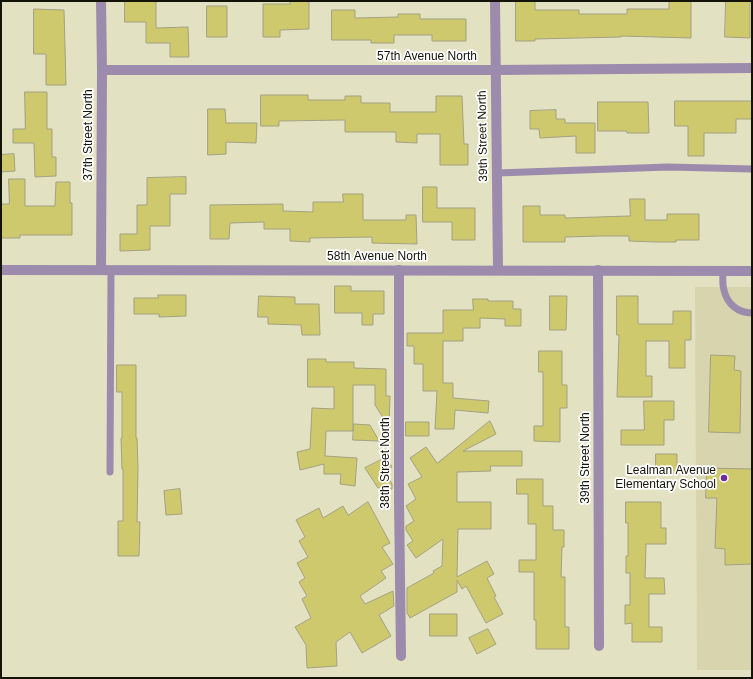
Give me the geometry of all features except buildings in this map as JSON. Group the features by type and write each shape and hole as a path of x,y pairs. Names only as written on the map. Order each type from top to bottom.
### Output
{"street":[{"name":"37th Street North","path":"101,1 106,270"},
{"name":"39th Street North","path":"495,1 498,270"},
{"name":"57th Avenue North","path":"102,70 495,70 752,68"},
{"name":"58th Avenue North","path":"1,270 752,270"},
{"name":"38th Street North","path":"399,270 401,656"},
{"name":"39th Street North","path":"598,270 599,646"}],"lane":[{"path":"497,173 668,167 752,169"},
{"path":"106,270 110,472"},
{"path":"723,270 724,290 731,306 744,313 752,313"}],"shaded area":[{"name":"Lealman Avenue Elementary School","path":"695,287 752,287 752,670 697,670"}],"place":[{"name":"Lealman Avenue Elementary School","path":"724,478"}]}
